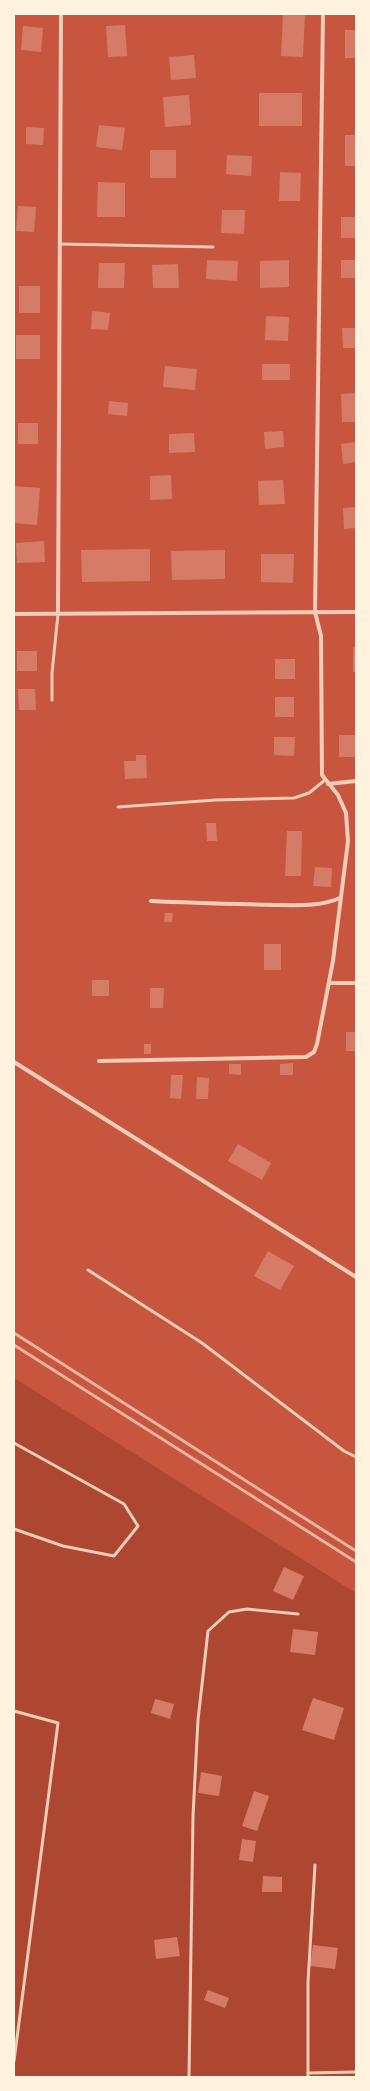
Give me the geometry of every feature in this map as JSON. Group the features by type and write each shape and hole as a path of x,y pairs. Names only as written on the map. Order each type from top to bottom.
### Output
{"street":[{"path":"58,614 61,14"},
{"path":"99,1061 296,1058 306,1057 314,1052 317,1044 329,983 348,840 346,813 338,795 326,782 322,775 321,636 315,612 323,14"},
{"path":"14,614 356,612"},
{"path":"326,782 356,781"},
{"path":"151,901 295,905 329,903 340,898"},
{"path":"329,983 356,983"},
{"path":"14,1062 356,1277"}],"lane":[{"path":"60,244 213,246"},
{"path":"52,700 52,673 58,614"},
{"path":"118,807 216,800 294,798 309,793 326,782"},
{"path":"88,1270 202,1342 344,1450 356,1457"},
{"path":"14,1443 124,1504 138,1526 114,1556 63,1546 14,1529"},
{"path":"189,2077 193,1816 198,1720 208,1631 229,1612 248,1609 298,1614"},
{"path":"14,1711 58,1723 14,2062"},
{"path":"315,1865 308,1982 308,2075 356,2072"}],"shaded area":[{"path":"14,1378 356,1593 356,2077 14,2077"}],"building":[{"path":"283,14 305,14 303,57 281,56"},
{"path":"125,25 127,56 108,57 106,26"},
{"path":"23,26 43,28 41,52 21,50"},
{"path":"345,30 356,30 356,58 345,58"},
{"path":"194,55 196,78 171,80 169,57"},
{"path":"259,93 302,93 302,126 259,126"},
{"path":"189,95 191,125 165,127 163,97"},
{"path":"99,125 125,128 122,150 96,147"},
{"path":"26,127 44,128 43,145 26,144"},
{"path":"345,135 356,135 356,166 345,166"},
{"path":"150,150 176,150 176,178 150,178"},
{"path":"227,155 252,156 251,176 226,174"},
{"path":"280,172 301,173 300,201 279,201"},
{"path":"98,182 125,183 125,217 97,217"},
{"path":"18,206 36,207 34,232 16,231"},
{"path":"222,210 245,210 244,234 221,233"},
{"path":"341,217 356,217 356,238 341,238"},
{"path":"207,260 238,261 237,281 206,279"},
{"path":"289,260 289,287 260,288 260,261"},
{"path":"341,260 356,260 356,278 341,278"},
{"path":"99,263 125,263 124,288 98,288"},
{"path":"178,264 179,288 153,288 152,265"},
{"path":"19,286 40,286 40,313 19,313"},
{"path":"92,311 110,313 108,330 91,329"},
{"path":"266,316 289,317 288,341 265,340"},
{"path":"342,328 356,328 356,348 343,348"},
{"path":"16,335 40,335 40,359 16,359"},
{"path":"262,364 290,364 290,380 262,380"},
{"path":"165,366 197,369 195,390 163,387"},
{"path":"356,393 356,422 342,422 341,394"},
{"path":"109,401 128,403 127,416 108,414"},
{"path":"18,423 38,423 38,444 18,444"},
{"path":"283,431 284,447 265,449 264,432"},
{"path":"194,433 195,452 169,453 169,434"},
{"path":"356,442 356,462 343,464 341,444"},
{"path":"171,475 172,499 150,500 150,476"},
{"path":"283,480 285,504 259,505 258,481"},
{"path":"14,486 40,488 37,525 14,523"},
{"path":"356,507 356,528 344,529 343,508"},
{"path":"44,541 45,562 17,563 16,543"},
{"path":"150,549 150,581 82,582 81,550"},
{"path":"225,550 225,579 172,580 171,551"},
{"path":"261,554 294,554 293,583 261,582"},
{"path":"353,647 356,647 356,672 353,672"},
{"path":"17,651 37,651 37,671 17,671"},
{"path":"275,659 295,659 295,679 275,679"},
{"path":"18,689 35,689 36,710 19,710"},
{"path":"275,697 294,697 294,717 275,717"},
{"path":"339,735 356,735 356,757 339,757"},
{"path":"274,737 295,737 294,756 274,755"},
{"path":"136,755 146,755 147,778 125,779 124,761 136,761"},
{"path":"206,823 216,823 217,841 207,841"},
{"path":"287,831 302,831 301,876 285,876"},
{"path":"315,867 332,868 331,887 313,886"},
{"path":"165,913 173,913 172,922 164,922"},
{"path":"264,944 281,944 281,970 264,970"},
{"path":"92,980 109,980 109,996 92,996"},
{"path":"150,988 164,988 163,1008 150,1008"},
{"path":"346,1032 356,1032 356,1051 346,1051"},
{"path":"144,1044 151,1044 151,1054 144,1054"},
{"path":"293,1063 293,1075 280,1075 280,1064"},
{"path":"229,1064 241,1064 241,1075 229,1074"},
{"path":"171,1075 183,1075 181,1099 170,1098"},
{"path":"197,1077 209,1078 208,1099 196,1099"},
{"path":"238,1144 271,1163 262,1180 228,1161"},
{"path":"268,1251 294,1266 280,1290 254,1276"},
{"path":"284,1567 304,1576 293,1600 273,1591"},
{"path":"293,1629 318,1632 315,1655 290,1652"},
{"path":"313,1698 344,1708 334,1740 302,1730"},
{"path":"155,1699 174,1704 170,1719 151,1713"},
{"path":"201,1772 222,1776 219,1796 198,1793"},
{"path":"254,1791 269,1796 257,1831 242,1826"},
{"path":"242,1839 256,1841 253,1862 239,1860"},
{"path":"263,1876 282,1877 282,1892 262,1892"},
{"path":"177,1937 180,1956 156,1959 154,1940"},
{"path":"313,1945 338,1948 335,1969 310,1966"},
{"path":"208,1990 229,1998 225,2008 204,2000"}],"railway":[{"path":"14,1333 356,1551"},
{"path":"14,1345 356,1562"}]}
